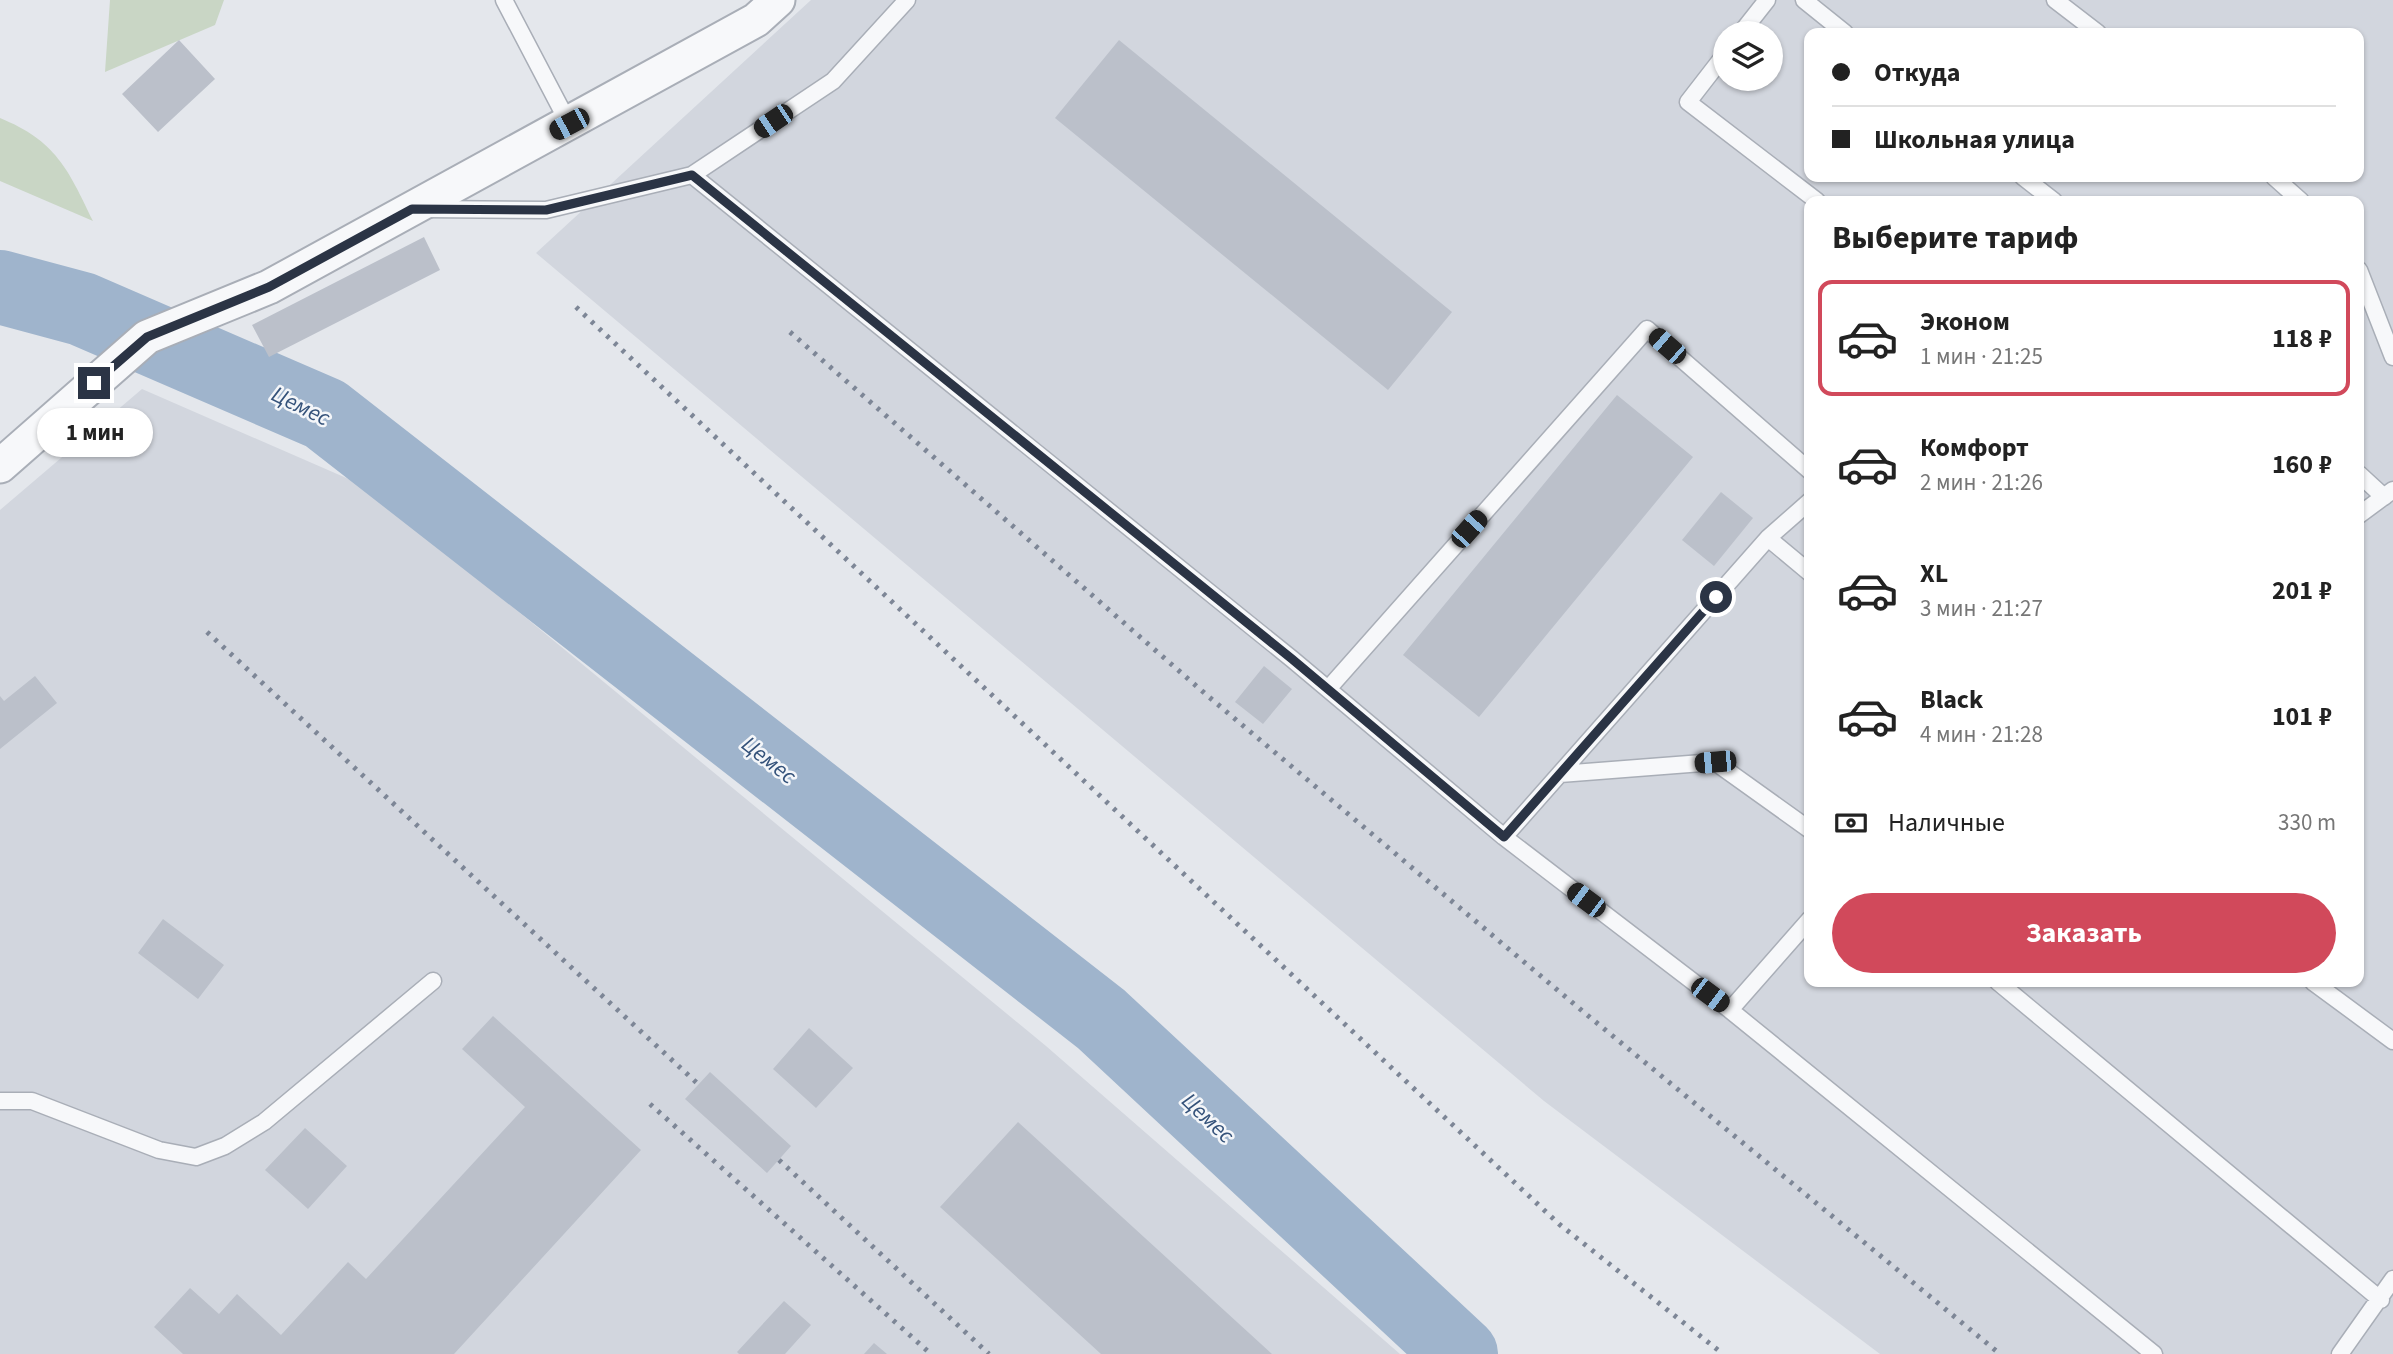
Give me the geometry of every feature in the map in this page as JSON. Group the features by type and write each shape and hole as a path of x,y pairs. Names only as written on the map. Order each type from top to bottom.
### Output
{"street":[{"path":"0,466 147,337 269,287 757,20 778,0"}],"lane":[{"path":"504,0 569,124"},
{"path":"412,209 546,210 692,175 833,81 907,0"},
{"path":"1750,21 1767,0"},
{"path":"1804,0 1839,28"},
{"path":"2055,0 2091,28"},
{"path":"1713,70 1688,102 1810,196"},
{"path":"692,175 1328,689 1504,837 1730,1010 2154,1354"},
{"path":"2030,182 2048,196"},
{"path":"2280,182 2295,196"},
{"path":"2364,283 2393,357"},
{"path":"1328,689 1647,329 1804,466"},
{"path":"2364,477 2388,494 2364,511"},
{"path":"1504,837 1768,538 1804,507"},
{"path":"1768,538 1804,568"},
{"path":"1560,774 1715,762 1804,826"},
{"path":"1730,1010 1804,926"},
{"path":"0,1101 32,1101 159,1150 196,1157 225,1146 264,1122 433,981"},
{"path":"2004,987 2381,1300"},
{"path":"2320,987 2393,1041"},
{"path":"2340,1354 2381,1300 2393,1279"}],"shaded area":[{"path":"811,0 2393,0 2393,1354 1880,1354 1544,1101 536,253"},
{"path":"142,389 367,487 1046,1046 1400,1354 0,1354 0,510"}],"green space":[{"path":"110,0 224,0 215,25 105,72"},
{"path":"0,118 35,136 58,159 76,186 93,221 0,181"}],"building":[{"path":"179,40 215,79 158,132 122,94"},
{"path":"1119,40 1452,312 1388,390 1055,118"},
{"path":"424,237 440,270 269,357 252,325"},
{"path":"1617,395 1693,457 1479,717 1403,655"},
{"path":"1721,492 1753,518 1714,566 1682,540"},
{"path":"1264,666 1292,689 1263,724 1235,702"},
{"path":"35,676 57,703 0,749 0,696 4,701"},
{"path":"163,919 224,965 198,999 138,953"},
{"path":"493,1016 641,1150 454,1354 183,1354 154,1327 190,1288 219,1314 237,1294 281,1335 348,1262 366,1279 525,1107 462,1049"},
{"path":"809,1028 853,1068 816,1108 773,1069"},
{"path":"710,1072 791,1146 767,1173 685,1099"},
{"path":"1018,1122 1272,1354 1101,1354 940,1207"},
{"path":"305,1128 347,1166 308,1209 265,1170"},
{"path":"784,1301 811,1325 785,1354 739,1354 737,1352"},
{"path":"874,1343 887,1354 864,1354"}],"waterway":[{"name":"Цемес","path":"0,287 82,309 325,414 1101,1019 1461,1354"}],"railway":[{"path":"576,307 1559,1224 1723,1354"},
{"path":"790,332 1209,697 1586,1014 2000,1354"},
{"path":"207,632 698,1084"},
{"path":"650,1104 931,1354"},
{"path":"779,1160 989,1354"}],"route":[{"path":"94,383 147,337 269,287 412,209 546,210 692,175 1292,659 1504,837 1716,597"}]}
